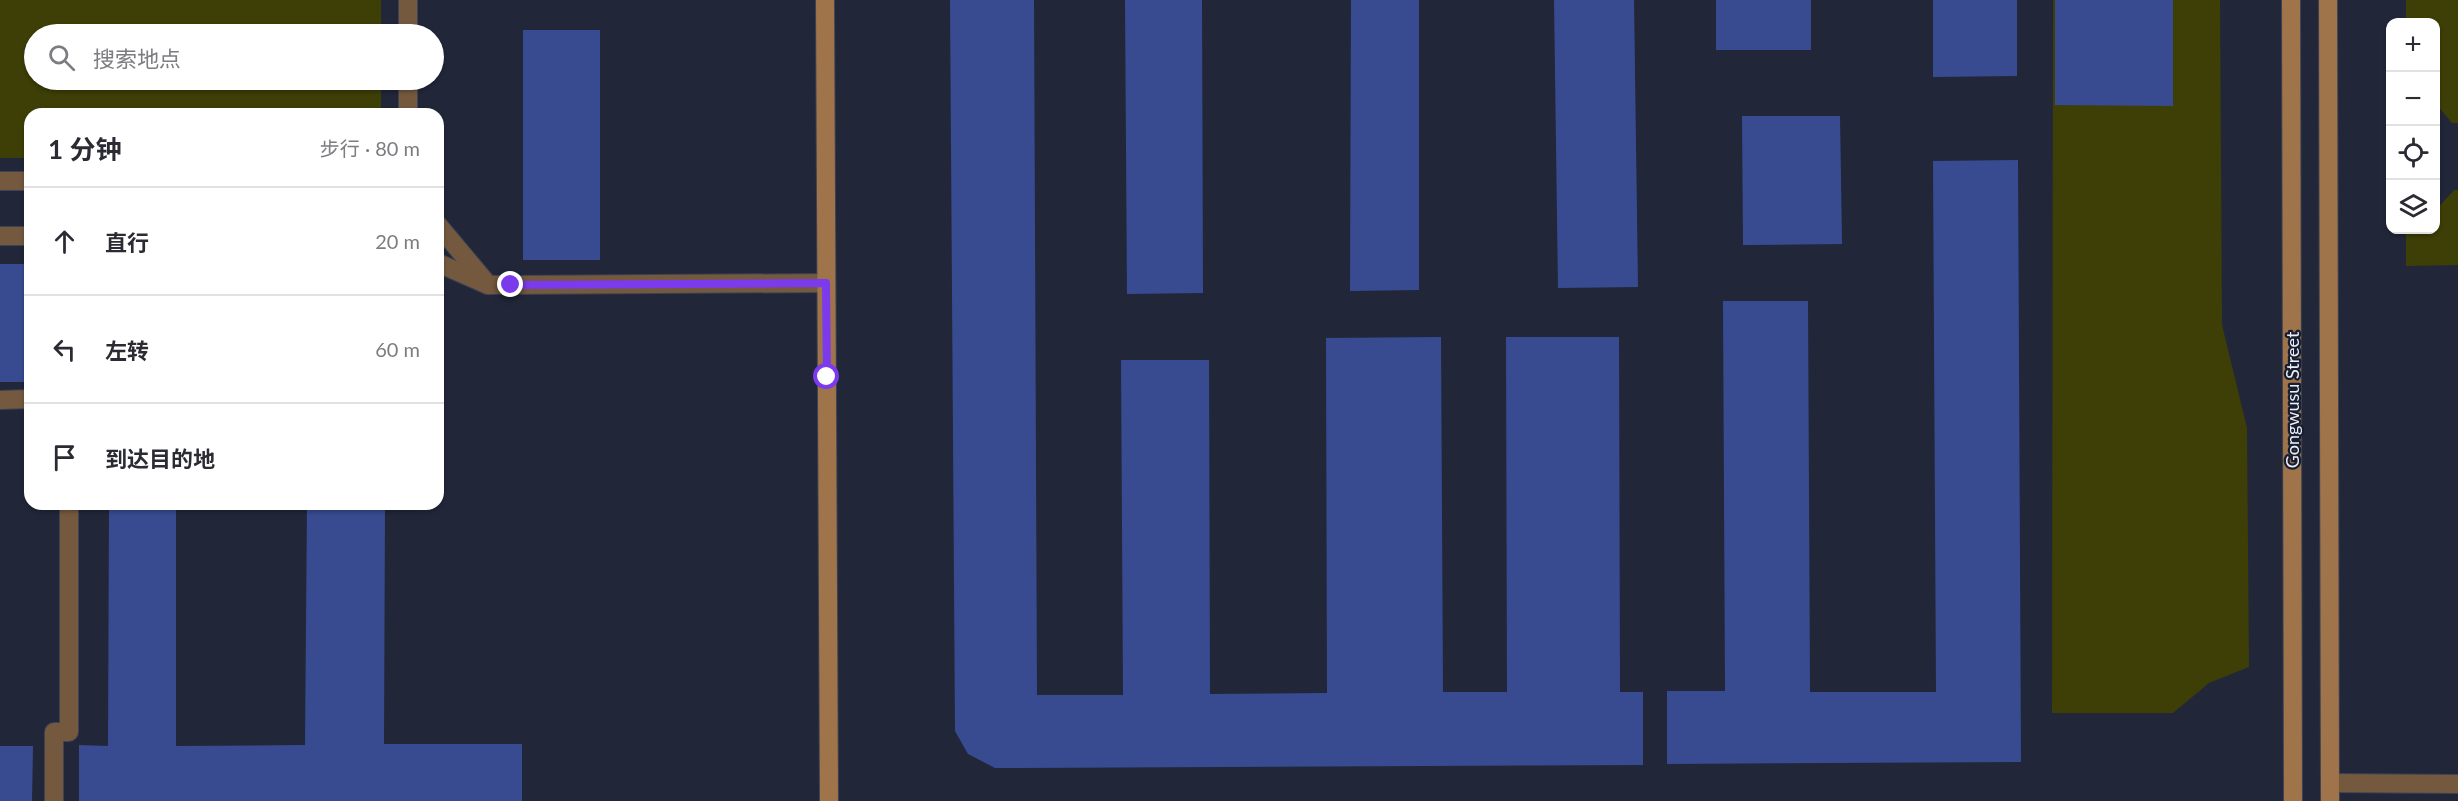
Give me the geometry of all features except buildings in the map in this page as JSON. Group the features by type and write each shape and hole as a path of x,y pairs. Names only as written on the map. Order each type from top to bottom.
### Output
{"main road":[{"path":"825,0 829,801"},
{"name":"Gongwusu Street","path":"2291,0 2293,801"},
{"name":"Gongwusu Street","path":"2328,0 2330,792"}],"street":[{"path":"408,0 408,24"},
{"path":"408,90 408,108"},
{"path":"0,181 24,181"},
{"path":"444,232 488,285"},
{"path":"0,236 24,236"},
{"path":"444,266 488,285 826,283"},
{"path":"0,399 24,399"},
{"path":"54,801 54,732 69,732 69,510"},
{"path":"2330,792 2458,784"}],"shaded area":[{"path":"0,0 381,0 381,24 24,24 24,90 381,90 381,108 24,108 24,158 0,158"},
{"path":"2053,0 2220,0 2222,325 2247,428 2249,667 2209,683 2173,713 2052,713"},
{"path":"2406,0 2458,0 2458,123 2452,123 2440,109 2440,18 2406,18"},
{"path":"2454,190 2458,190 2458,265 2406,266 2406,234 2440,234 2440,206"}],"route":[{"path":"511,285 826,283 827,377"}]}
